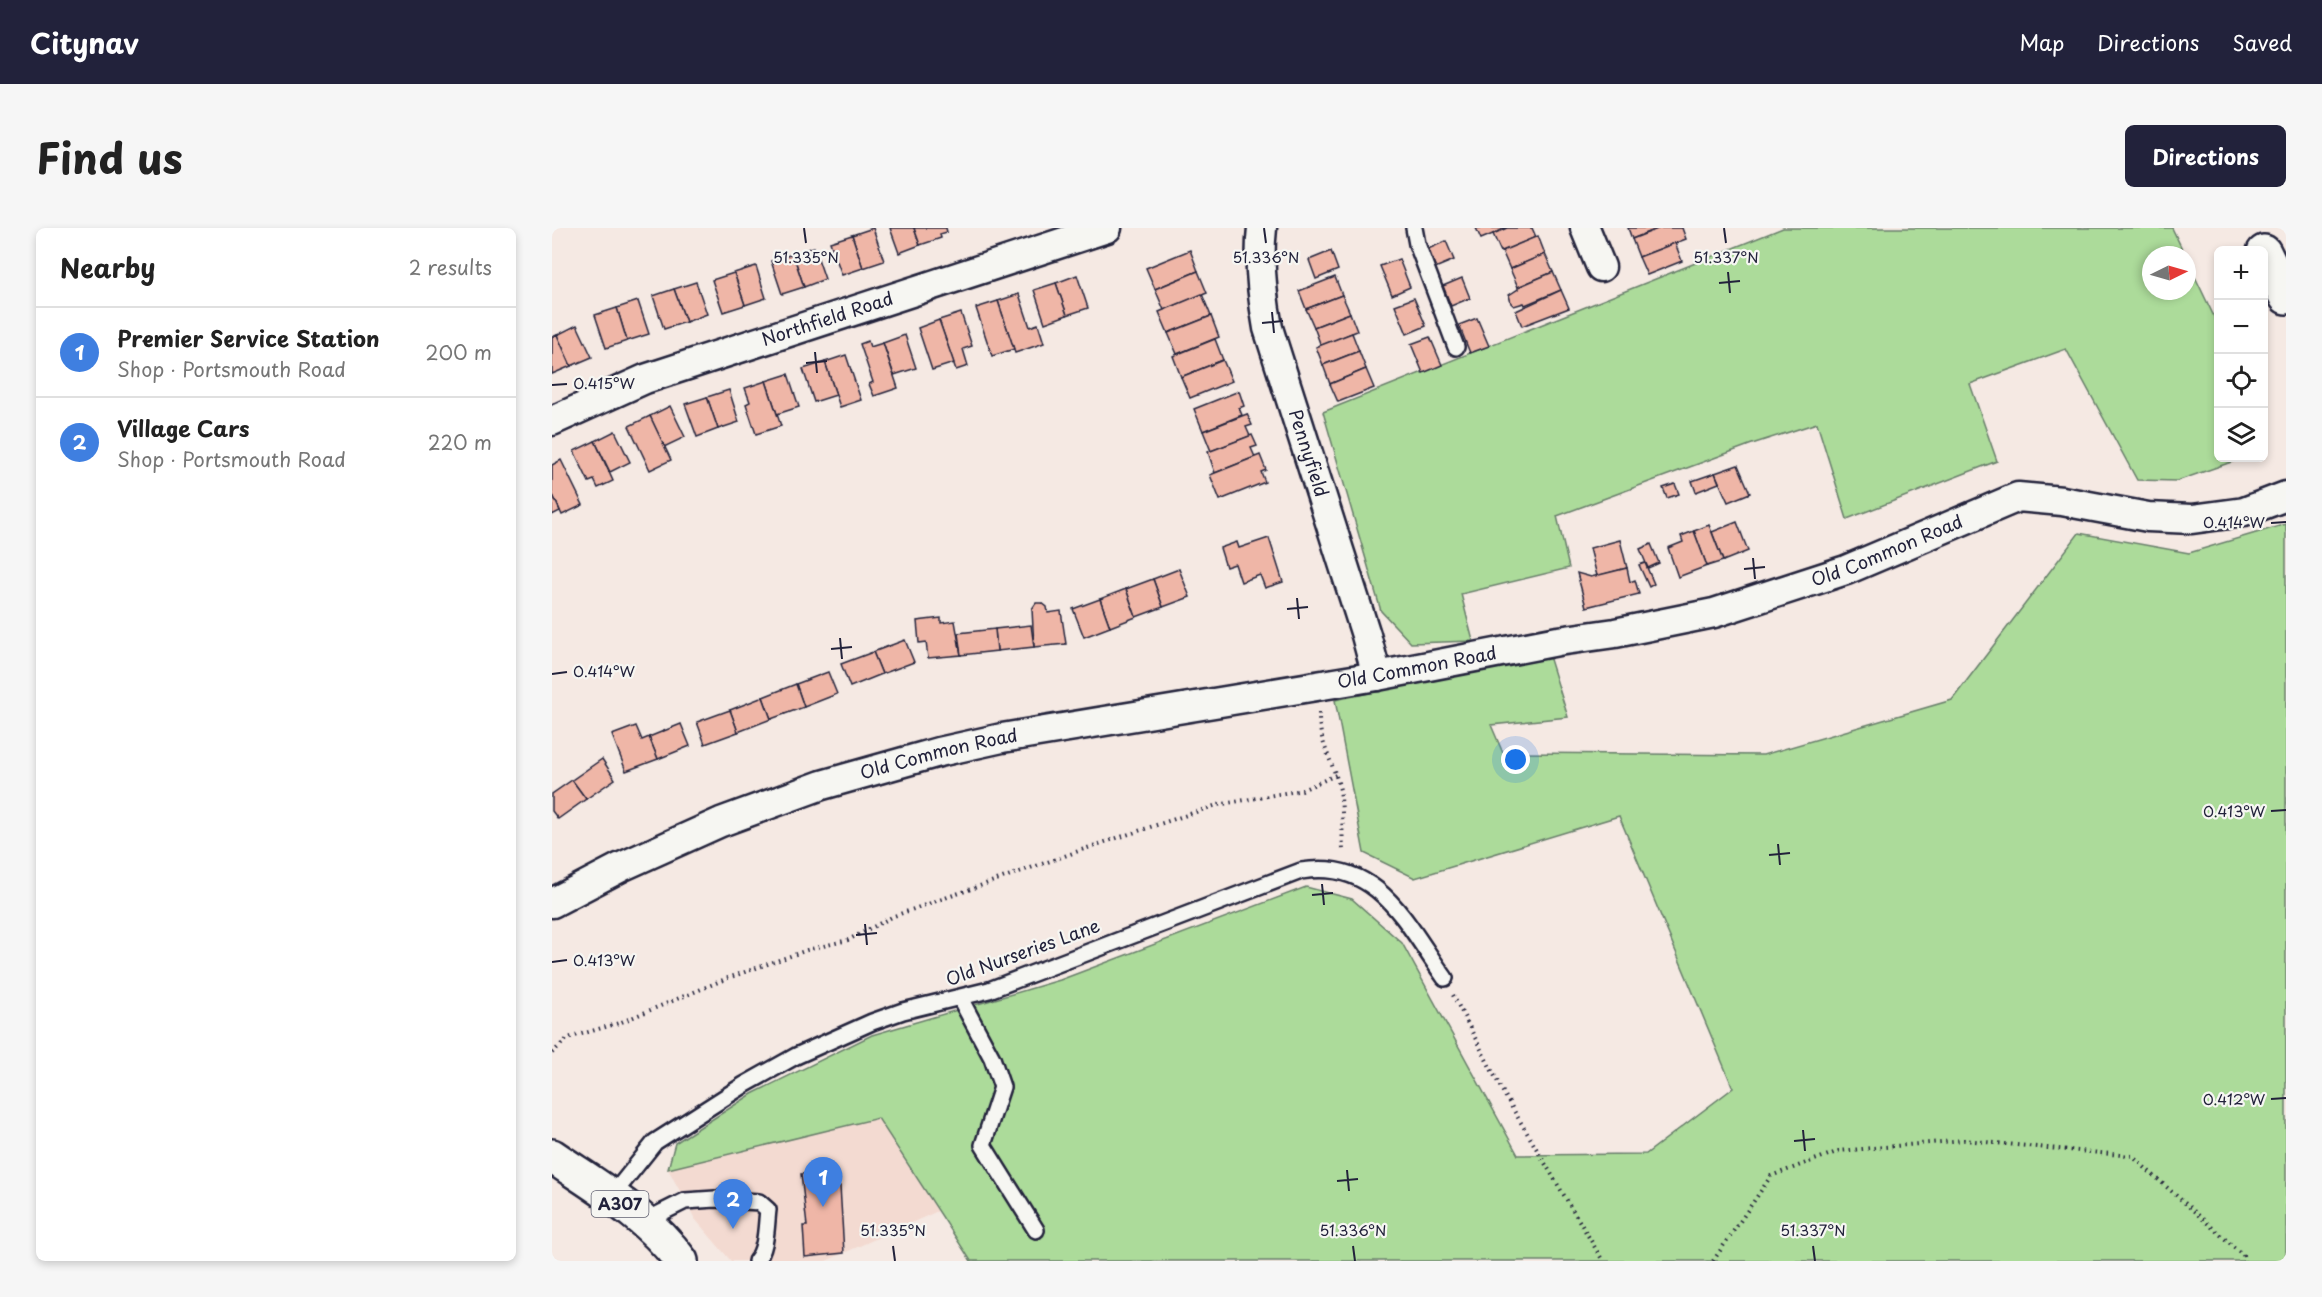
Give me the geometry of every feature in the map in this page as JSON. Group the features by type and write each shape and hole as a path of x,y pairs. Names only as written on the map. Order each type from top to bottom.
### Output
{"main road":[{"path":"2252,228 2261,246"},
{"path":"2268,261 2286,297"},
{"name":"A307","path":"552,1156 643,1222 674,1251 681,1261"}],"street":[{"name":"Northfield Road","path":"552,421 645,379 1107,228"},
{"name":"Pennyfield","path":"1262,228 1260,267 1262,298 1268,328 1377,676"},
{"path":"1585,228 1601,267"},
{"name":"Old Common Road","path":"552,903 621,867 721,822 822,785 939,752 1002,738 1321,686 1714,613 1846,570 2018,496 2062,501 2148,517 2192,519 2244,512 2286,496"}],"lane":[{"path":"1414,228 1417,244 1456,347"},
{"name":"Old Nurseries Lane","path":"611,1197 655,1142 744,1085 796,1056 872,1022 903,1011 989,990 1301,871 1321,868 1343,870 1360,877 1387,896 1445,978"},
{"path":"960,998 992,1058 1002,1087 983,1145 1036,1230"},
{"path":"643,1222 685,1201 715,1199 759,1202 768,1210 765,1236 759,1258 756,1261"}],"path":[{"path":"1321,686 1320,734 1340,791 1343,870"},
{"path":"552,1053 568,1038 619,1023 728,978 796,954 848,940 894,916 1217,805 1302,790 1336,775"},
{"path":"1445,978 1504,1094 1603,1261"},
{"path":"1713,1261 1770,1176 1839,1151 1964,1140 2132,1156 2243,1255 2244,1261"}],"shaded area":[{"path":"878,1118 938,1211 826,1261 731,1261 695,1219 668,1169"}],"green space":[{"path":"1783,228 2172,228 2181,246 2142,246 2142,300 2196,300 2196,279 2214,317 2214,462 2232,462 2177,481 2137,480 2066,349 1970,384 1997,461 1847,519 1817,423 1752,444 1557,516 1569,568 1461,594 1473,641 1411,643 1381,611 1323,412"},
{"path":"2286,524 2286,1261 971,1261 878,1118 668,1169 675,1143 752,1094 872,1035 1060,980 1306,887 1352,899 1402,943 1518,1155 1646,1154 1733,1088 1619,816 1415,878 1364,853 1335,700 1549,656 1568,717 1491,725 1503,753 1763,755 1952,700 2079,533 2189,553"}],"building":[{"path":"873,228 884,261 863,268 852,235"},
{"path":"890,228 914,228 920,245 899,253"},
{"path":"914,228 946,228 947,232 940,234 941,238 920,245"},
{"path":"1476,228 1507,228 1481,239"},
{"path":"1507,228 1532,228 1536,237 1501,252 1493,234"},
{"path":"1628,228 1660,228 1632,239"},
{"path":"1660,228 1682,228 1686,239 1639,257 1632,239"},
{"path":"852,235 863,268 842,275 830,242"},
{"path":"1538,236 1545,254 1510,269 1502,251"},
{"path":"1446,241 1454,260 1435,268 1428,249"},
{"path":"1675,243 1682,261 1647,275 1639,257"},
{"path":"814,247 825,279 804,287 793,254"},
{"path":"1190,250 1198,271 1155,289 1146,268"},
{"path":"1331,251 1338,270 1316,279 1309,260"},
{"path":"793,254 804,287 782,294 771,261"},
{"path":"1545,254 1553,272 1518,287 1510,269"},
{"path":"1399,259 1410,287 1392,295 1380,266"},
{"path":"756,266 766,298 745,305 734,273"},
{"path":"1198,271 1207,293 1164,310 1155,289"},
{"path":"1553,272 1561,290 1525,305 1524,303 1514,306 1511,303 1509,295 1518,287"},
{"path":"734,273 745,305 723,312 712,280"},
{"path":"1077,275 1088,308 1067,315 1056,283"},
{"path":"1335,277 1342,295 1306,309 1299,291"},
{"path":"1462,278 1470,298 1451,306 1443,286"},
{"path":"696,282 707,314 686,322 674,289"},
{"path":"1056,283 1067,315 1045,323 1034,290"},
{"path":"674,289 686,322 664,329 653,296"},
{"path":"1561,290 1569,308 1522,326 1516,311"},
{"path":"1019,294 1030,327 1038,324 1044,343 1015,353 998,301"},
{"path":"1202,294 1211,316 1168,333 1159,312"},
{"path":"1342,295 1350,313 1314,327 1306,309"},
{"path":"1414,298 1426,326 1407,334 1395,305"},
{"path":"638,301 649,334 627,341 617,308"},
{"path":"998,301 1014,349 992,356 976,308"},
{"path":"617,308 627,341 606,348 595,315"},
{"path":"961,313 972,346 963,349 968,366 956,370 939,320"},
{"path":"1350,313 1357,331 1321,346 1314,327"},
{"path":"1211,316 1219,337 1177,354 1168,333"},
{"path":"1477,318 1489,346 1470,353 1459,325"},
{"path":"939,320 954,363 932,370 918,328"},
{"path":"577,325 592,357 571,366 557,335"},
{"path":"1352,333 1359,351 1323,365 1316,347"},
{"path":"557,335 571,366 552,374 552,337"},
{"path":"905,335 916,368 894,375 883,343"},
{"path":"1430,337 1442,365 1423,373 1411,344"},
{"path":"1215,339 1223,360 1181,377 1173,356"},
{"path":"868,341 870,347 883,343 898,388 874,396 869,384 873,382 860,344"},
{"path":"1359,351 1366,369 1330,384 1323,365"},
{"path":"846,355 861,400 840,407 825,362"},
{"path":"1223,360 1232,381 1190,398 1181,377"},
{"path":"825,362 836,395 814,402 803,369"},
{"path":"1366,369 1374,388 1338,402 1330,384"},
{"path":"788,374 799,407 777,414 766,381"},
{"path":"766,381 781,426 756,434 746,404 750,402 745,388"},
{"path":"729,390 739,422 718,429 707,397"},
{"path":"1239,391 1244,406 1239,408 1242,415 1203,431 1194,409"},
{"path":"707,397 718,429 697,437 685,404"},
{"path":"670,406 685,437 664,447 650,416"},
{"path":"1247,414 1252,425 1246,427 1250,436 1211,451 1203,431"},
{"path":"650,416 671,460 650,470 629,426"},
{"path":"615,431 630,462 610,472 595,441"},
{"path":"1252,435 1257,446 1251,448 1255,457 1215,473 1208,452"},
{"path":"595,441 613,481 598,488 594,480 589,482 574,451"},
{"path":"1260,455 1266,470 1261,472 1265,482 1220,500 1210,475"},
{"path":"561,460 583,505 562,515 552,493 552,465"},
{"path":"1738,465 1750,493 1728,502 1715,473"},
{"path":"1715,473 1719,483 1696,492 1692,481"},
{"path":"1675,484 1679,494 1667,498 1663,488"},
{"path":"552,493 560,511 552,515"},
{"path":"1737,522 1748,551 1723,561 1712,532"},
{"path":"1709,525 1723,561 1707,566 1694,531"},
{"path":"1694,531 1707,566 1678,577 1668,548 1683,542 1681,536"},
{"path":"1269,538 1283,582 1265,588 1260,575 1241,582 1235,564 1226,567 1220,548 1237,542 1239,548"},
{"path":"1620,540 1627,568 1597,576 1590,548"},
{"path":"1651,544 1659,563 1648,568 1640,549"},
{"path":"1645,563 1654,584 1649,587 1639,565"},
{"path":"1627,568 1630,582 1635,580 1639,594 1586,607 1577,573 1591,577"},
{"path":"1179,569 1190,597 1163,607 1153,579"},
{"path":"1153,579 1163,607 1136,617 1126,589"},
{"path":"1126,589 1136,617 1110,627 1100,599"},
{"path":"1100,599 1110,627 1084,637 1073,609"},
{"path":"1036,603 1042,603 1047,607 1048,613 1061,611 1066,644 1034,647 1032,609"},
{"path":"941,618 941,623 955,621 961,655 928,658 926,642 919,643 917,621"},
{"path":"1031,625 1034,647 997,651 995,629"},
{"path":"995,629 997,651 961,655 958,633"},
{"path":"905,640 914,662 882,674 873,652"},
{"path":"873,652 882,674 850,687 841,664"},
{"path":"828,672 837,694 804,707 796,684"},
{"path":"796,684 804,707 771,719 763,697"},
{"path":"763,697 771,719 738,732 730,710"},
{"path":"730,710 738,732 705,744 697,722"},
{"path":"681,724 690,746 658,759 649,737"},
{"path":"636,726 642,740 649,737 658,759 626,771 612,735"},
{"path":"602,759 615,779 586,799 572,780"},
{"path":"572,780 586,799 558,819 552,811 552,794"},
{"path":"824,1173 825,1187 840,1186 844,1253 805,1257 803,1226 807,1226 801,1174"}],"place":[{"name":"Premier Service Station","path":"823,1207"},
{"name":"Village Cars","path":"733,1229"}]}
